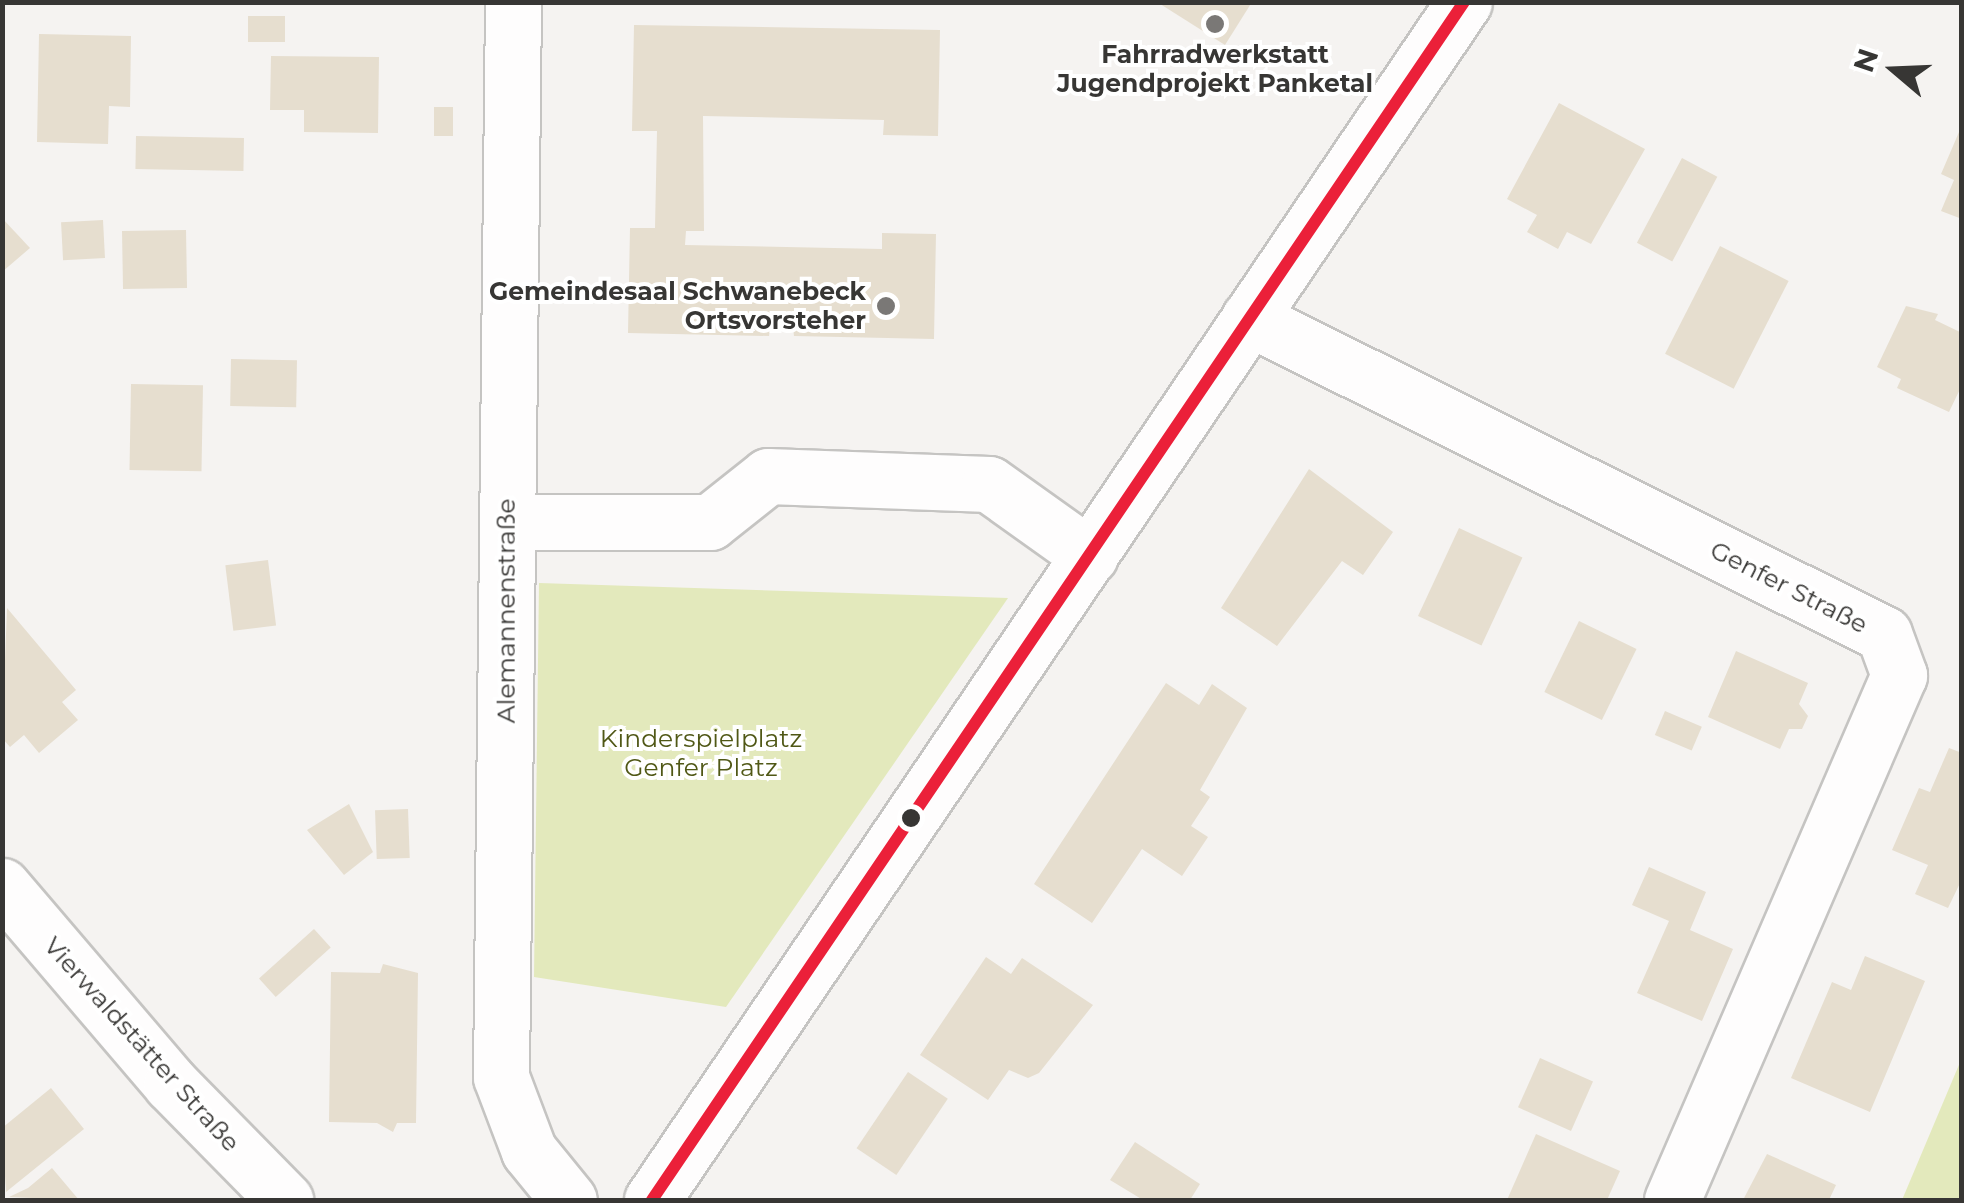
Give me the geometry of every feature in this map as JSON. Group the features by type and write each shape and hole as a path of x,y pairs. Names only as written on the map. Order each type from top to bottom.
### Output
{"street":[{"name":"Alemannenstraße","path":"513,2 501,1077 529,1151 569,1200"},
{"path":"652,1200 1464,2"},
{"name":"Genfer Straße","path":"1249,318 1884,634 1899,675 1672,1200"},
{"path":"507,522 710,522 768,476 990,484 1090,556"},
{"name":"Vierwaldstätter Straße","path":"2,886 171,1084 284,1200"}],"green space":[{"name":"Kinderspielplatz Genfer Platz","path":"539,583 1008,598 726,1007 534,977"},
{"path":"1961,1060 1961,1200 1902,1200"}],"building":[{"name":"Fahrradwerkstatt Jugendprojekt Panketal","path":"1157,2 1252,2 1225,45"},
{"path":"248,16 285,16 285,42 248,42"},
{"path":"634,25 940,30 938,136 883,135 884,120 703,116 704,231 686,231 685,245 882,249 882,233 936,234 934,339 794,336 793,328 770,328 769,336 628,333 630,228 655,228 657,131 632,131"},
{"path":"39,34 131,36 130,107 109,106 108,144 37,142"},
{"path":"271,56 379,57 378,133 304,132 304,110 270,110"},
{"path":"1559,103 1645,149 1591,244 1567,232 1558,249 1527,232 1537,215 1507,199"},
{"path":"434,107 453,107 453,136 434,136"},
{"path":"1962,125 1962,219 1941,211 1954,180 1941,174"},
{"path":"136,136 244,138 243,171 135,169"},
{"path":"1682,158 1717,177 1672,262 1637,243"},
{"path":"2,218 30,248 2,272"},
{"path":"103,220 105,258 63,260 61,222"},
{"path":"186,230 187,288 123,289 122,231"},
{"path":"1720,246 1789,281 1734,389 1665,354"},
{"path":"1906,306 1938,314 1935,320 1962,333 1962,385 1949,412 1897,388 1901,379 1877,367"},
{"path":"231,359 297,360 296,407 230,406"},
{"path":"131,384 203,385 201,471 129,470"},
{"path":"1309,469 1393,532 1363,575 1342,561 1277,646 1221,608"},
{"path":"1459,528 1522,558 1481,645 1418,616"},
{"path":"268,560 276,626 233,631 225,565"},
{"path":"7,608 76,690 62,702 78,720 39,753 24,735 10,747 2,738"},
{"path":"1579,621 1637,649 1602,720 1544,692"},
{"path":"1736,651 1808,683 1799,704 1808,716 1802,729 1789,729 1780,749 1708,717"},
{"path":"1166,683 1199,705 1212,684 1247,708 1200,790 1210,797 1191,826 1208,837 1182,876 1142,849 1092,923 1034,884"},
{"path":"1665,711 1702,727 1692,751 1655,735"},
{"path":"1949,748 1962,753 1962,879 1948,908 1915,894 1928,865 1892,850 1919,788 1930,792"},
{"path":"349,804 373,852 344,875 307,830"},
{"path":"408,809 410,858 377,859 375,810"},
{"path":"1649,867 1706,892 1690,930 1733,949 1702,1021 1637,993 1669,921 1632,905"},
{"path":"314,929 331,948 276,997 259,979"},
{"path":"1865,956 1925,981 1870,1112 1791,1078 1832,982 1851,990"},
{"path":"986,957 1011,974 1022,958 1093,1005 1039,1073 1028,1078 1009,1070 988,1100 920,1055"},
{"path":"383,964 418,973 416,1123 397,1123 393,1132 377,1123 329,1122 331,972 380,973"},
{"path":"1540,1058 1593,1082 1571,1131 1518,1107"},
{"path":"908,1072 948,1099 896,1175 857,1148"},
{"path":"51,1088 84,1129 6,1192 2,1128"},
{"path":"1536,1134 1620,1171 1607,1200 1507,1200"},
{"path":"1135,1142 1200,1184 1190,1200 1143,1200 1110,1180"},
{"path":"1767,1154 1836,1185 1829,1200 1743,1200"},
{"path":"52,1168 79,1200 9,1197 28,1188"}],"transit line":[{"path":"652,1200 1464,2"}],"place":[{"name":"Fahrradwerkstatt Jugendprojekt Panketal","path":"1215,24"},
{"name":"Gemeindesaal Schwanebeck Ortsvorsteher","path":"886,306"}]}
